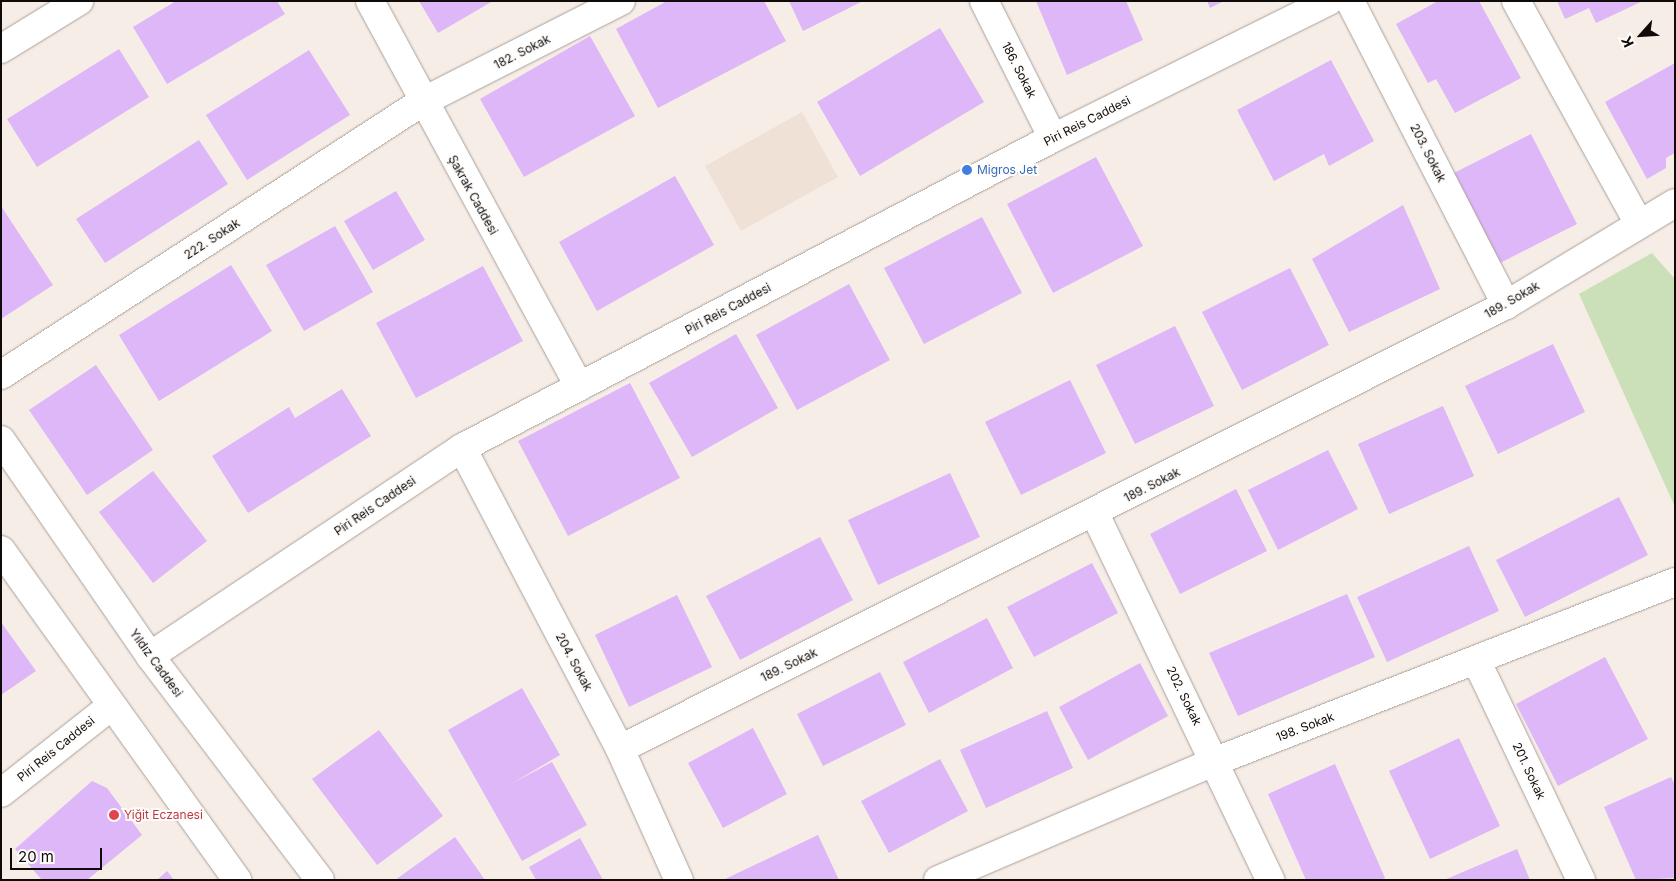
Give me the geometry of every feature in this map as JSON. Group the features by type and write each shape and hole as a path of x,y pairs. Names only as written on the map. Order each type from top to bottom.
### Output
{"street":[{"path":"1,49 79,1"},
{"name":"Şakrak Caddesi","path":"370,1 422,102 580,387"},
{"name":"182. Sokak","path":"422,102 621,1"},
{"name":"186. Sokak","path":"984,1 1053,138"},
{"name":"Piri Reis Caddesi","path":"150,656 462,448 1053,138 1329,1"},
{"name":"203. Sokak","path":"1350,1 1506,305"},
{"path":"1516,1 1639,224"},
{"name":"222. Sokak","path":"1,375 422,102"},
{"name":"189. Sokak","path":"620,749 1095,514 1506,305 1639,224 1670,213"},
{"name":"Yıldız Caddesi","path":"1,440 150,656 320,880"},
{"name":"204. Sokak","path":"462,448 620,749 679,880"},
{"name":"202. Sokak","path":"1095,514 1216,761 1270,880"},
{"path":"1,550 237,880"},
{"name":"198. Sokak","path":"938,880 1216,761 1477,662 1675,582"},
{"name":"201. Sokak","path":"1477,662 1580,880"},
{"name":"Piri Reis Caddesi","path":"1,793 111,706"}],"shaded area":[{"path":"802,112 838,177 741,231 705,166"}],"green space":[{"path":"1652,253 1675,279 1675,507 1579,294"}],"building":[{"path":"176,1 277,1 285,14 167,84 133,27"},
{"path":"419,1 493,1 438,33"},
{"path":"667,1 764,1 786,41 658,108 616,29"},
{"path":"789,1 863,1 803,31"},
{"path":"1036,1 1126,1 1143,40 1067,75"},
{"path":"1207,1 1224,1 1210,8"},
{"path":"1438,1 1479,1 1521,78 1455,113 1436,79 1428,83 1396,24"},
{"path":"1557,1 1643,1 1596,23 1589,8 1565,19"},
{"path":"940,28 984,102 860,176 817,102"},
{"path":"590,36 635,116 524,177 480,99"},
{"path":"119,49 149,97 37,167 7,119"},
{"path":"309,50 350,115 247,180 206,115"},
{"path":"1331,60 1374,141 1329,166 1324,154 1274,181 1237,110"},
{"path":"1675,63 1675,153 1666,158 1666,168 1647,179 1605,102"},
{"path":"1531,134 1577,224 1498,264 1452,174"},
{"path":"199,140 228,184 105,263 76,219"},
{"path":"1096,157 1143,246 1053,293 1007,204"},
{"path":"675,176 714,245 597,311 559,242"},
{"path":"396,191 425,240 373,270 344,221"},
{"path":"1403,205 1440,289 1349,332 1312,259"},
{"path":"1,206 53,285 1,319"},
{"path":"982,217 1022,293 924,344 884,268"},
{"path":"335,226 373,292 304,331 266,265"},
{"path":"231,265 272,331 159,401 119,335"},
{"path":"483,266 523,341 416,398 376,323"},
{"path":"1290,268 1329,345 1242,390 1202,312"},
{"path":"849,284 890,360 797,410 756,335"},
{"path":"1175,326 1214,406 1135,444 1096,365"},
{"path":"736,334 778,408 692,457 649,383"},
{"path":"1553,344 1585,412 1498,454 1465,386"},
{"path":"96,365 153,450 87,495 29,410"},
{"path":"1070,380 1106,453 1021,495 985,422"},
{"path":"630,383 680,478 568,536 518,441"},
{"path":"342,389 371,436 248,513 212,456 289,407 295,418"},
{"path":"1443,406 1474,476 1389,514 1358,444"},
{"path":"1328,450 1358,509 1278,550 1248,490"},
{"path":"153,471 207,541 153,583 99,512"},
{"path":"950,473 980,537 878,585 848,520"},
{"path":"1236,489 1267,551 1180,594 1150,534"},
{"path":"1619,497 1648,555 1525,617 1496,560"},
{"path":"820,537 853,600 740,660 706,596"},
{"path":"1469,546 1499,611 1387,662 1357,597"},
{"path":"1092,563 1118,613 1034,657 1007,607"},
{"path":"1347,594 1375,657 1238,716 1209,653"},
{"path":"677,595 712,667 629,707 595,635"},
{"path":"987,618 1013,668 929,713 903,662"},
{"path":"1,622 36,671 1,695"},
{"path":"1605,657 1648,739 1558,786 1516,704"},
{"path":"1140,663 1168,716 1088,760 1059,707"},
{"path":"880,672 906,725 823,766 797,714"},
{"path":"522,688 560,755 511,784 552,762 587,825 522,861 448,730"},
{"path":"1047,711 1073,768 986,808 960,750"},
{"path":"753,728 787,794 723,828 688,763"},
{"path":"379,730 443,816 377,865 312,779"},
{"path":"1459,738 1500,826 1430,859 1389,771"},
{"path":"940,759 968,811 889,853 861,801"},
{"path":"1335,764 1385,878 1381,880 1306,880 1268,794"},
{"path":"1671,777 1675,785 1675,878 1636,880 1604,807"},
{"path":"92,781 107,788 142,835 87,880 42,880 15,849"},
{"path":"818,835 839,880 723,880"},
{"path":"455,837 485,880 395,880"},
{"path":"580,838 603,880 536,880 529,867"},
{"path":"1517,849 1530,880 1444,880"},
{"path":"167,871 174,880 157,880"}],"place":[{"name":"Migros Jet","path":"967,170"},
{"name":"Yiğit Eczanesi","path":"114,815"}]}
